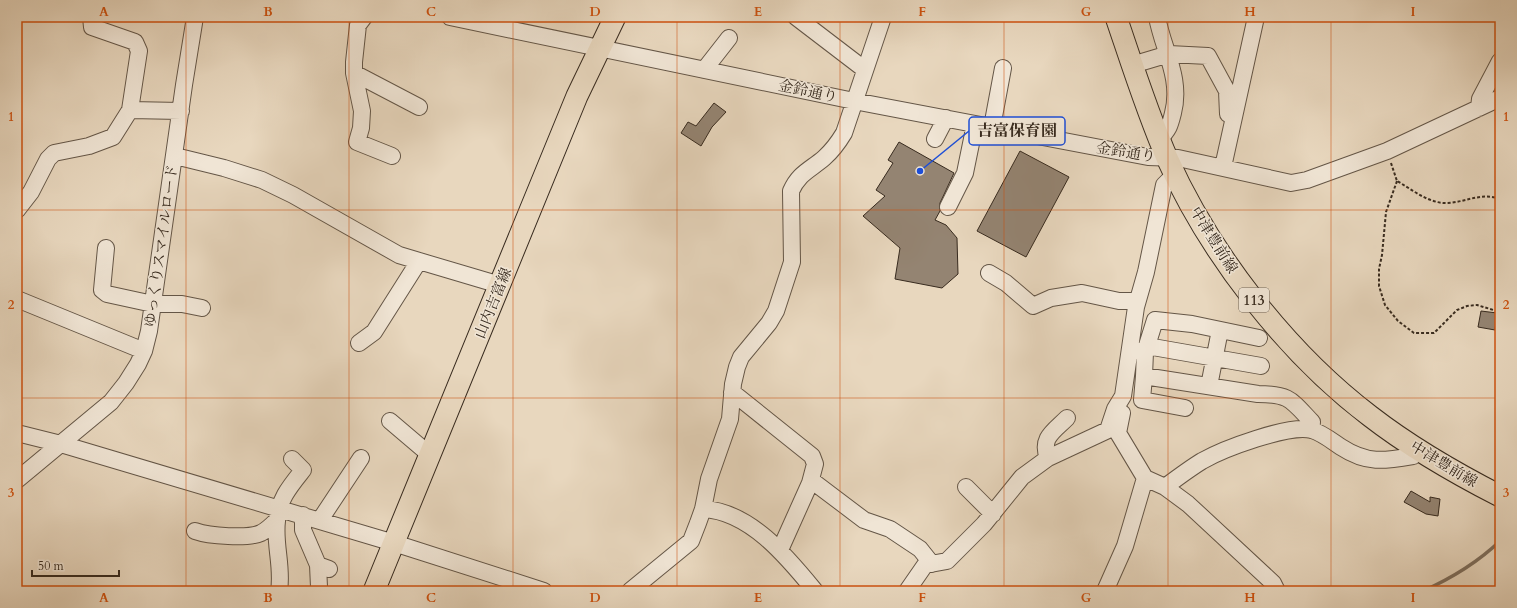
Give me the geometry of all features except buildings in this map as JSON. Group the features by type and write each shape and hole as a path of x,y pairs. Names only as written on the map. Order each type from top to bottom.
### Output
{"main road":[{"name":"山内吉富線","path":"374,591 578,96 615,17"},
{"name":"中津豊前線","path":"1116,17 1132,65 1167,157 1201,222 1233,271 1263,312 1331,382 1370,416 1416,448 1500,496"}],"street":[{"path":"17,210 31,192 48,159 54,153 89,146 113,136 130,110 139,51 135,42 92,27 90,17"},
{"name":"ゆっくりスマイルロード","path":"17,480 111,402 126,382 144,351 153,304 196,17"},
{"path":"364,17 358,25 354,73 362,111 361,128 357,142 392,156"},
{"name":"金鈴通り","path":"450,17 511,23 600,48 854,101 1148,157 1178,158 1223,167 1275,181 1291,183 1307,180 1387,151 1500,98"},
{"path":"796,17 864,69"},
{"path":"630,591 691,541 704,509 709,479 730,420 732,392 737,367 741,357 769,323 776,311 792,262 791,191 801,175 824,158 836,146 844,133 882,17"},
{"path":"1157,17 1176,82 1177,99 1168,131 1164,185 1146,272 1137,301 1144,376 1142,400 1185,408"},
{"path":"1223,167 1256,17"},
{"path":"704,70 729,38"},
{"path":"1132,65 1169,54 1208,56 1227,91 1228,114 1235,114"},
{"path":"1479,108 1480,99 1500,62"},
{"path":"992,127 1003,68"},
{"path":"354,73 419,108"},
{"path":"130,110 181,111"},
{"path":"935,139 946,118"},
{"path":"948,207 965,173 975,124"},
{"path":"175,156 224,168 262,180 293,195 399,255 500,285"},
{"path":"106,248 102,290 107,294 153,304 182,304 202,308"},
{"path":"359,343 374,332 419,261"},
{"path":"989,273 1006,283 1033,306 1051,298 1082,294 1119,301 1137,301"},
{"path":"17,299 144,351"},
{"path":"907,591 925,565 946,561 993,514 1022,477 1048,458 1108,430 1115,409 1123,396 1141,349 1155,320 1192,324 1260,338"},
{"path":"1209,386 1220,330"},
{"path":"1141,349 1215,358 1261,366"},
{"path":"1144,376 1258,394 1277,394 1291,400 1312,422 1311,430"},
{"path":"732,392 812,456 815,464 811,480 797,516 780,550"},
{"path":"1123,396 1118,432 1146,478 1165,487 1194,510 1273,583 1277,591"},
{"path":"1048,458 1044,448 1048,437 1067,418"},
{"path":"390,421 430,455"},
{"path":"1165,487 1203,461 1229,449 1250,441 1288,431 1311,430 1325,436 1354,455 1372,461 1413,456 1416,448"},
{"path":"17,433 61,444 278,515 303,515 320,520 544,591"},
{"path":"320,520 361,458"},
{"path":"195,531 206,534 253,535 262,532 278,515 288,489 303,470 292,459"},
{"path":"1105,591 1125,546 1146,478"},
{"path":"811,480 864,520 890,528 920,549 932,564"},
{"path":"966,487 993,514"},
{"path":"704,509 724,512 742,521 780,550 815,591"},
{"path":"278,515 281,580 279,591"},
{"path":"303,515 303,530 324,567 319,587"}],"path":[{"path":"1387,151 1397,181 1386,212 1382,255 1379,269 1379,286 1385,305 1398,321 1414,333 1425,334 1434,332 1457,310 1467,306 1477,305 1500,312"},
{"path":"1397,181 1431,201 1448,203 1482,196 1500,200"}],"waterway":[{"path":"1423,591 1464,569 1500,541"}],"place":[{"name":"吉富保育園","path":"920,171"}]}
